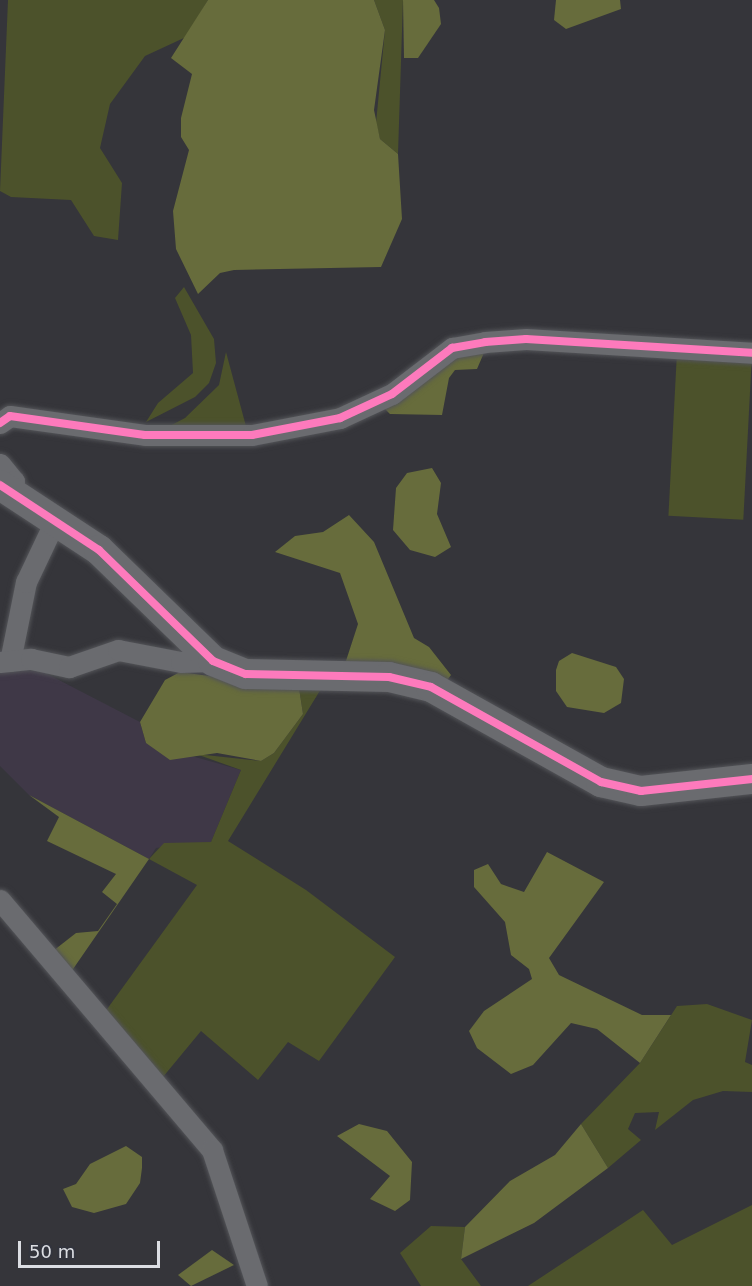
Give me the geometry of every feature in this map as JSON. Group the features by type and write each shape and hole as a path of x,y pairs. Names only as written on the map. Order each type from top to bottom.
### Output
{"street":[{"path":"0,423 10,416 145,435 252,435 340,418 392,394 453,348 485,342 526,339 752,353"},
{"path":"0,464 14,482 7,490 99,550 213,661"},
{"path":"55,521 26,582 5,662 69,667 118,650 213,661 246,674 389,677 431,687 601,782 641,791 752,779"},
{"path":"0,900 212,1150 257,1286"}],"shaded area":[{"path":"30,665 140,722 146,743 241,770 211,842 156,848 149,859 29,795 0,766 0,667"}],"green space":[{"path":"8,0 208,0 186,37 145,56 110,104 100,148 122,183 118,240 94,236 71,200 11,197 0,191"},
{"path":"208,0 374,0 385,30 374,110 380,139 398,154 402,219 381,267 234,270 220,273 198,294 176,249 173,211 189,150 181,137 181,118 192,74 171,58"},
{"path":"374,0 403,0 398,154 380,139 376,123 385,30"},
{"path":"403,0 434,0 439,8 441,24 418,58 404,58"},
{"path":"556,0 620,0 621,9 566,29 554,20"},
{"path":"184,287 214,339 216,363 209,383 195,397 146,422 158,403 193,373 191,335 175,298"},
{"path":"486,348 477,369 455,370 449,378 442,415 390,414 383,407 455,350"},
{"path":"226,352 247,430 164,429 185,418 219,385"},
{"path":"677,352 752,356 743,520 668,516"},
{"path":"432,468 441,483 437,514 451,547 435,557 410,550 393,530 396,488 407,473"},
{"path":"349,515 374,542 414,638 429,647 451,675 445,683 343,670 358,624 340,573 275,552 295,536 323,532"},
{"path":"572,653 616,667 624,679 621,703 604,713 567,707 556,691 556,670 559,661"},
{"path":"180,672 299,688 303,714 274,753 261,761 217,753 170,760 146,743 140,722 165,680"},
{"path":"324,684 228,841 306,890 395,957 319,1061 288,1042 258,1080 201,1031 158,1083 102,1016 197,885 149,859 164,843 211,842 241,770 196,754 261,761 274,753 303,714 299,688"},
{"path":"29,795 149,859 71,972 53,951 76,933 98,931 117,904 102,892 116,874 47,841 59,817"},
{"path":"547,852 604,882 549,958 559,975 642,1015 671,1015 640,1063 597,1029 571,1023 533,1065 511,1074 477,1048 469,1031 484,1011 532,979 529,969 511,955 505,922 474,887 474,870 488,864 501,884 524,892"},
{"path":"707,1004 752,1020 745,1062 752,1065 752,1092 723,1091 693,1100 655,1130 659,1112 635,1113 628,1129 641,1140 608,1168 581,1124 640,1063 677,1006"},
{"path":"359,1124 387,1131 412,1162 410,1200 395,1211 370,1199 390,1176 337,1136"},
{"path":"581,1124 608,1168 534,1223 461,1259 465,1227 510,1181 555,1155"},
{"path":"126,1146 142,1157 142,1168 140,1183 126,1204 94,1213 72,1207 63,1189 76,1184 90,1164"},
{"path":"752,1205 752,1286 528,1286 643,1210 672,1245"},
{"path":"431,1226 465,1227 461,1259 481,1286 421,1286 400,1253"},
{"path":"212,1250 234,1265 191,1286 178,1275"}],"cycle path":[{"path":"0,423 10,416 145,435 252,435 340,418 392,394 452,348 485,342 526,339 752,353"},
{"path":"0,485 99,550 213,661 246,674 389,677 431,687 601,782 641,791 752,779"}]}
